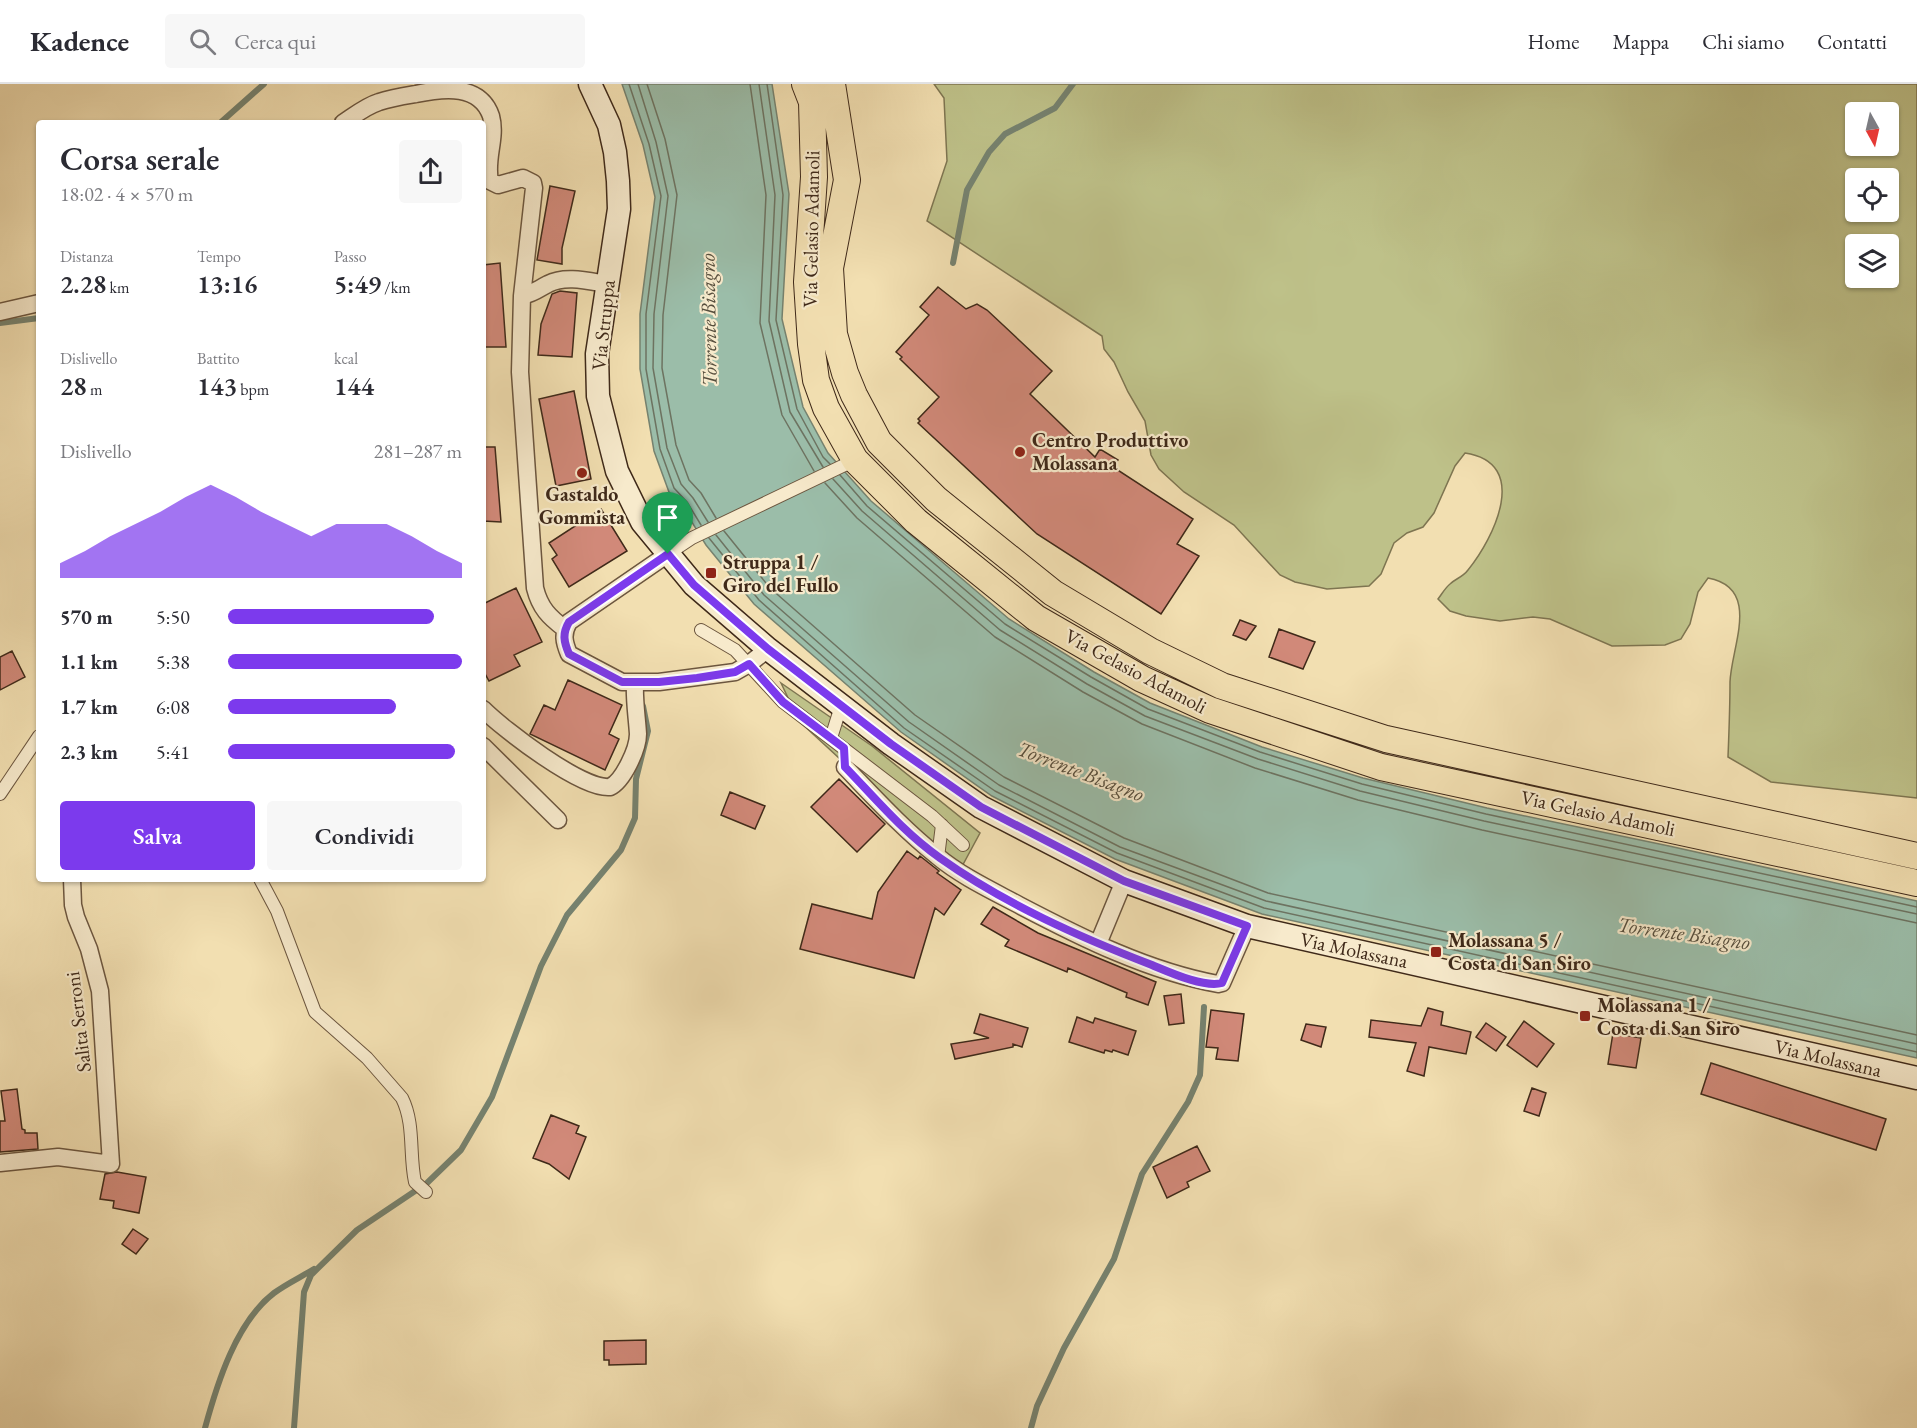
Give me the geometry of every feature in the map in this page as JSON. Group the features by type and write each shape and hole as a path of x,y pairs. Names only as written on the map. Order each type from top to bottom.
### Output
{"main road":[{"name":"Via Struppa","path":"590,84 609,125 615,152 619,209 597,354 598,396 617,471 642,522 694,585 768,649 891,744 981,807 1124,881 1247,926"},
{"name":"Via Gelasio Adamoli","path":"805,84 812,102 814,177 807,282 811,344 816,380 826,408 851,462 916,521 1036,618 1142,679 1210,710 1381,767 1917,882"},
{"name":"Via Gelasio Adamoli","path":"832,84 847,180 830,267 834,334 854,395 879,442 936,499 1053,593 1150,651 1222,686 1386,739 1917,856"},
{"name":"Via Molassana","path":"1247,926 1917,1078"}],"street":[{"path":"348,120 380,102 448,88 471,91 486,104 493,124 488,170 490,181 498,185 517,179 529,180 534,188 522,296 520,372 534,574 538,600 542,608 549,617 565,629"},
{"path":"522,296 566,279 606,284"},
{"path":"0,312 36,304"},
{"path":"768,649 735,672 697,678 622,682 569,654 564,642 565,629 576,615 692,538 851,462"},
{"path":"701,630 735,651 783,702 942,825 963,845"},
{"path":"486,712 515,737 551,760 589,783 610,787 622,777 637,739 633,703 635,682"},
{"path":"831,738 841,706"},
{"path":"0,794 36,740"},
{"path":"844,748 845,767 897,821 938,857 986,887 1057,926 1170,972 1218,984 1222,983 1247,926"},
{"path":"486,749 558,820"},
{"path":"938,857 942,825"},
{"path":"1098,944 1124,881"},
{"name":"Salita Serroni","path":"0,1163 58,1157 111,1164 100,991 89,950 76,917 72,882"},
{"path":"262,882 277,911 315,1012 367,1058 402,1098 412,1139 416,1182 426,1192"}],"green space":[{"path":"934,84 1917,84 1917,798 1771,782 1728,757 1730,682 1740,621 1739,606 1734,594 1724,584 1708,578 1698,592 1690,624 1681,639 1665,645 1612,646 1550,619 1533,617 1500,621 1450,611 1438,599 1448,586 1466,572 1478,556 1496,522 1501,503 1502,486 1497,471 1485,460 1465,453 1455,466 1434,513 1423,527 1407,533 1394,543 1381,574 1369,586 1327,589 1295,582 1280,575 1234,525 1184,492 1159,469 1151,455 1145,421 1114,362 1104,349 1102,336 927,221 947,161 944,98"},
{"path":"781,683 872,746 980,833 960,870 799,721"}],"water":[{"name":"Torrente Bisagno","path":"622,84 772,84 789,194 782,319 803,407 828,453 871,501 1009,619 1094,672 1150,703 1262,747 1363,778 1487,808 1917,901 1917,1058 1262,914 1115,859 992,796 901,732 754,604 706,545 682,506 669,492 654,451 640,369 640,314 655,197 643,145"}],"building":[{"path":"550,186 575,191 562,248 562,264 537,260"},
{"path":"500,263 506,347 486,347 486,265"},
{"name":"Centro Produttivo Molassana","path":"938,287 966,309 977,304 987,310 1052,371 1030,394 1095,457 1100,449 1118,460 1113,467 1193,519 1177,544 1199,556 1161,614 1037,534 918,423 920,421 918,419 939,397 900,359 902,357 896,352 929,315 920,307"},
{"path":"560,291 577,293 572,357 538,355 541,324 552,294"},
{"path":"574,391 591,479 556,486 539,399"},
{"path":"486,447 495,447 501,522 486,521"},
{"path":"601,509 627,551 569,587 552,559 557,555 549,543"},
{"path":"516,588 542,642 514,655 520,666 489,681 486,676 486,603"},
{"path":"1240,620 1256,626 1246,640 1233,635"},
{"path":"1279,629 1315,642 1303,669 1269,657"},
{"path":"12,651 25,677 0,690 0,657"},
{"path":"568,680 622,705 609,734 619,739 605,770 530,734 544,705 555,710"},
{"path":"839,779 885,824 857,852 811,807"},
{"path":"730,792 765,806 755,829 721,815"},
{"path":"907,851 918,859 920,856 939,871 937,873 961,890 944,915 935,908 914,978 800,949 812,904 872,919 878,892"},
{"path":"993,907 1038,933 1156,982 1148,1005 1126,997 1127,993 1068,968 1067,972 1005,946 1009,940 981,924"},
{"path":"1181,994 1184,1023 1169,1025 1164,996"},
{"path":"1428,1008 1443,1012 1441,1025 1471,1032 1466,1054 1429,1047 1424,1076 1407,1071 1416,1043 1369,1037 1371,1020 1421,1026"},
{"path":"1211,1010 1244,1014 1238,1061 1216,1059 1218,1048 1206,1047"},
{"path":"980,1014 1028,1028 1022,1047 1013,1044 1013,1047 955,1059 951,1044 989,1038 974,1033"},
{"path":"1077,1017 1093,1023 1095,1018 1136,1031 1128,1055 1113,1050 1112,1052 1105,1050 1104,1053 1069,1042"},
{"path":"1524,1021 1554,1044 1537,1067 1507,1045"},
{"path":"1486,1023 1506,1037 1496,1051 1476,1037"},
{"path":"1306,1024 1326,1027 1321,1047 1301,1040"},
{"path":"1613,1033 1641,1038 1636,1068 1608,1064"},
{"path":"1711,1063 1886,1119 1876,1150 1701,1094"},
{"path":"1532,1088 1546,1093 1539,1116 1524,1111"},
{"path":"17,1089 22,1129 25,1133 37,1133 38,1149 0,1152 0,1121 5,1121 1,1091"},
{"path":"551,1115 579,1126 576,1133 586,1137 569,1179 549,1164 533,1158"},
{"path":"1197,1146 1210,1171 1187,1182 1189,1187 1167,1198 1153,1167"},
{"path":"117,1172 146,1177 139,1213 113,1208 114,1201 100,1199 105,1174"},
{"path":"133,1229 148,1239 136,1254 122,1244"},
{"path":"646,1340 646,1364 609,1365 609,1360 604,1360 604,1341"}],"waterway":[{"path":"223,120 264,84"},
{"path":"953,263 967,190 989,152 1005,134 1055,108 1073,84"},
{"path":"0,323 36,318"},
{"path":"294,1428 304,1292 311,1275 357,1230 427,1183 461,1150 492,1097 541,966 567,915 621,850 635,818 636,779 648,731 643,706"},
{"path":"1031,1428 1037,1406 1064,1348 1114,1259 1142,1174 1188,1102 1200,1075 1204,1007"},
{"path":"205,1428 222,1374 249,1320 274,1293 314,1269"}],"place":[{"name":"Centro Produttivo Molassana","path":"1020,452"},
{"name":"Gastaldo Gommista","path":"582,473"},
{"name":"Struppa 1 / Giro del Fullo","path":"711,573"},
{"name":"Molassana 5 / Costa di San Siro","path":"1436,952"},
{"name":"Molassana 1 / Costa di San Siro","path":"1585,1016"}],"route":[{"path":"668,554 694,585 768,649 891,744 981,807 1124,881 1187,906 1247,926 1222,983 1191,979 1170,972 1057,926 975,881 938,857 897,821 845,767 844,748 783,702 749,664 735,672 697,678 659,682 622,682 569,654 564,642 565,629 569,622 576,615 668,554"}]}
